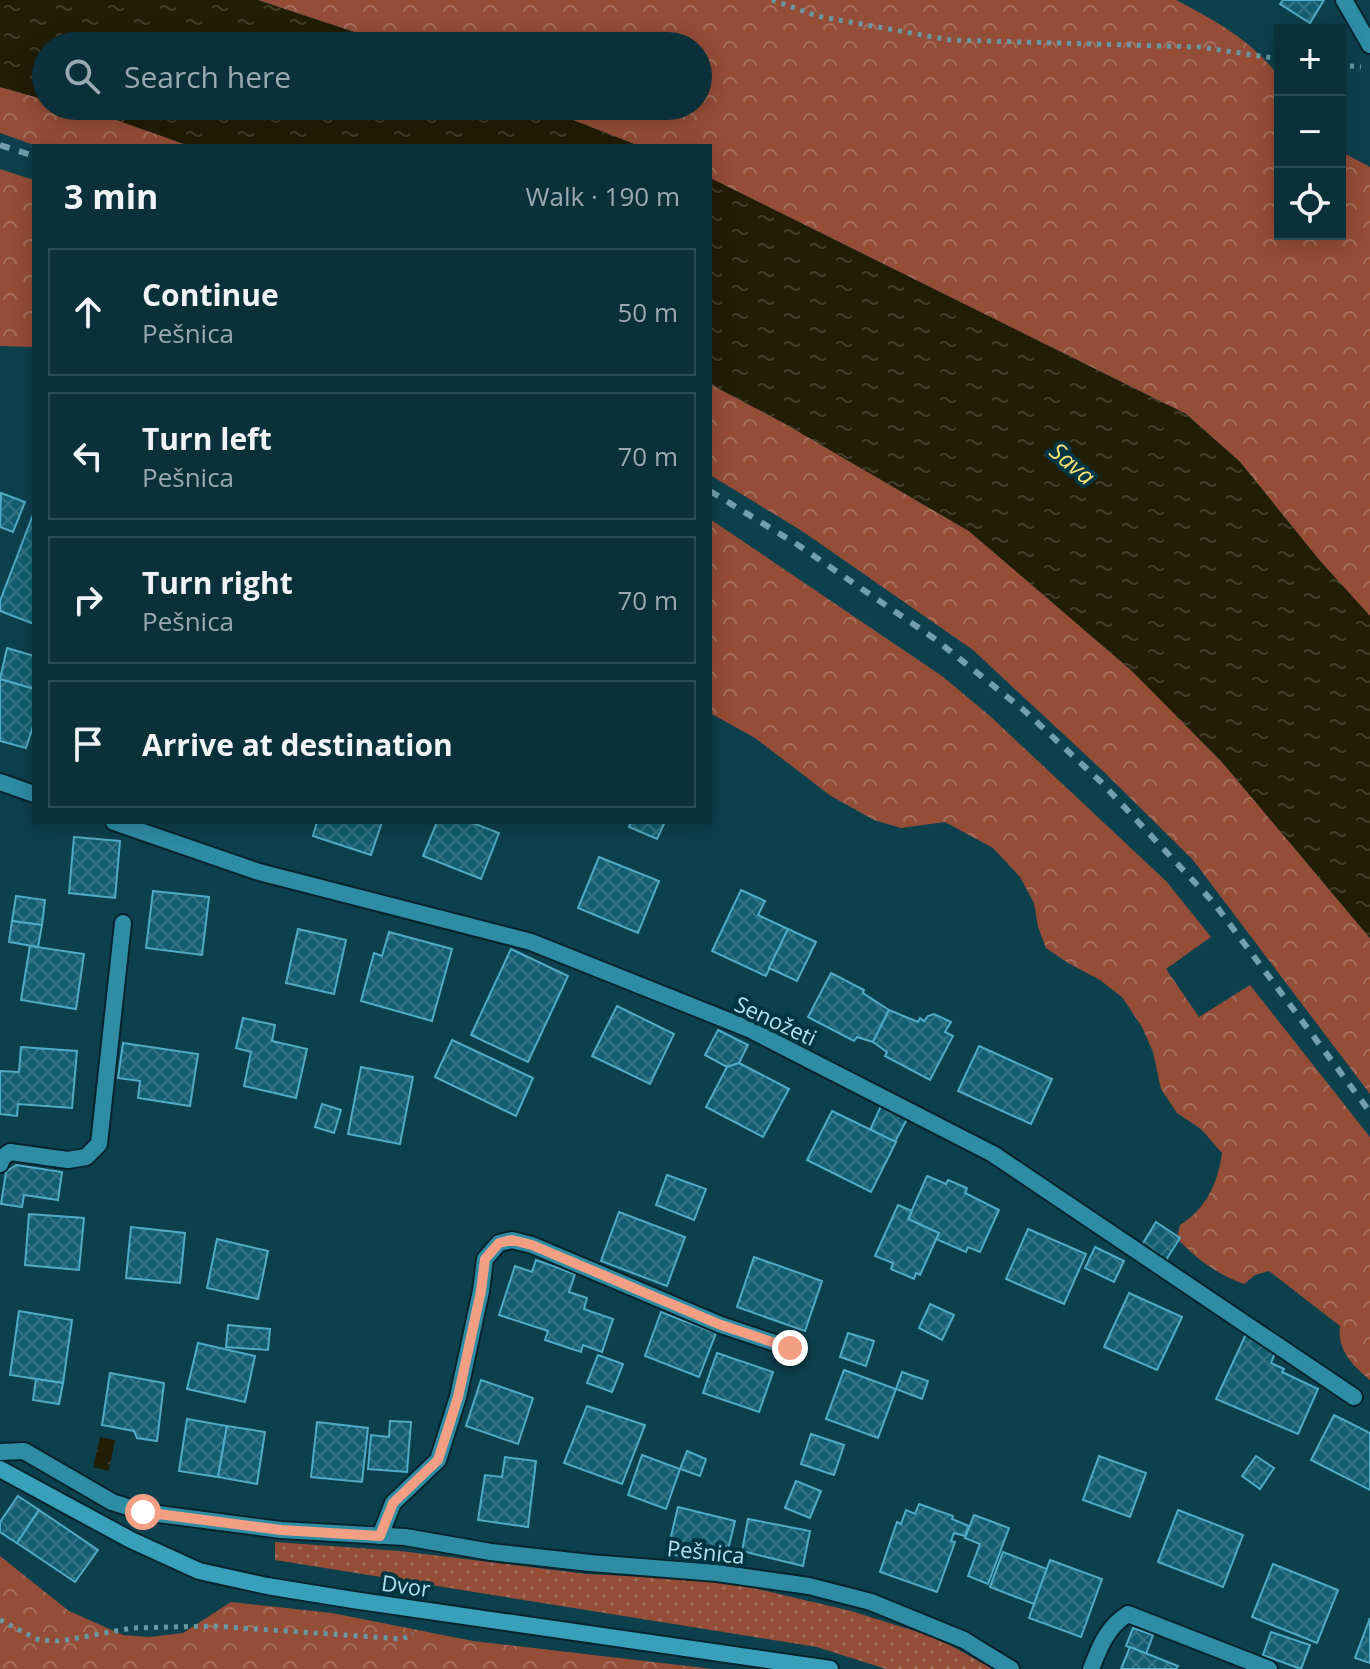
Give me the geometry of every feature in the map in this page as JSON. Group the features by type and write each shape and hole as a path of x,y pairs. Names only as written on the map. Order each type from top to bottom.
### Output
{"street":[{"path":"1344,0 1370,45"},
{"path":"0,782 32,793"},
{"name":"Senožeti","path":"120,824 259,872 531,942 749,1029 993,1154 1354,1397"},
{"path":"0,1164 10,1152 68,1160 86,1157 99,1144 123,923"},
{"path":"380,1536 393,1503 438,1460 458,1397 485,1259 499,1243 512,1240 532,1245 721,1325 790,1348"},
{"name":"Pešnica","path":"0,1452 24,1451 112,1502 143,1512 281,1530 405,1537 491,1552 717,1573 809,1586 871,1602 964,1640 1011,1669"},
{"name":"Dvor","path":"0,1469 131,1540 199,1571 267,1586 830,1669"},
{"path":"1091,1669 1104,1636 1128,1614 1269,1669"}],"path":[{"path":"772,0 817,16 950,40 1200,47 1274,58"},
{"path":"1346,66 1370,68"},
{"path":"0,1620 39,1640 61,1641 132,1628 213,1626 402,1639 449,1614"}],"green space":[{"path":"258,0 1176,0 1205,16 1246,43 1274,71 1274,240 1346,240 1346,154 1370,167 1370,616 1320,561 1240,462 1186,414 712,179 712,144 634,144 573,120 712,120 712,32 354,32"},
{"path":"0,87 32,96 32,120 119,120 185,144 32,144 0,133"},
{"path":"0,169 32,179 32,347 0,346"},
{"path":"712,385 782,422 969,531 1131,670 1222,762 1370,938 1370,1094 1193,860 973,650 802,531 712,476"},
{"path":"712,520 942,676 990,716 1166,881 1211,937 1166,969 1199,1017 1250,985 1370,1137 1370,1380 1343,1350 1340,1326 1269,1271 1255,1275 1244,1284 1208,1266 1177,1238 1180,1225 1197,1211 1209,1194 1222,1153 1201,1129 1177,1113 1161,1089 1153,1052 1142,1027 1122,997 1046,948 1034,903 1020,877 993,848 945,822 901,828 874,820 831,796 755,738 712,714"},
{"path":"275,1542 400,1551 586,1574 719,1580 851,1611 937,1638 993,1669 886,1669 817,1647 275,1560"},
{"path":"0,1556 69,1611 123,1635 149,1637 183,1633 231,1602 332,1613 473,1641 713,1669 0,1669"}],"water":[{"path":"0,0 257,0 354,32 32,32 32,96 0,87"},
{"path":"116,120 573,120 634,144 184,144"},
{"name":"Sava","path":"712,179 1186,414 1240,462 1320,561 1370,616 1370,938 1222,762 1131,670 969,531 782,422 712,385"},
{"path":"100,1437 115,1440 109,1471 93,1467"}],"building":[{"path":"1283,0 1324,0 1310,23 1280,4"},
{"path":"1,493 25,502 13,532 0,527"},
{"path":"32,517 32,623 0,611 0,601"},
{"path":"7,648 32,655 32,688 0,679"},
{"path":"0,679 32,688 32,729 26,748 0,741"},
{"path":"316,824 381,824 371,855 313,836"},
{"path":"436,824 475,824 499,833 481,879 423,856"},
{"path":"630,824 664,824 657,839 629,827"},
{"path":"74,837 120,841 115,898 69,893"},
{"path":"599,857 659,881 638,933 578,908"},
{"path":"741,890 765,901 758,915 788,929 766,976 712,951"},
{"path":"153,891 209,897 202,955 146,948"},
{"path":"16,896 45,900 42,925 12,921"},
{"path":"12,921 42,925 38,947 9,942"},
{"path":"298,929 346,940 334,994 286,983"},
{"path":"788,929 816,942 797,981 769,968"},
{"path":"389,932 452,949 432,1021 361,1001 374,953 382,956"},
{"path":"30,946 84,954 76,1009 21,1000"},
{"path":"511,949 568,976 528,1062 471,1035"},
{"path":"831,973 864,990 863,993 889,1010 873,1042 857,1037 854,1041 808,1017"},
{"path":"617,1006 674,1034 650,1084 592,1056"},
{"path":"889,1010 918,1022 920,1018 924,1021 934,1014 951,1022 945,1032 953,1036 930,1080 885,1056 887,1052 873,1042"},
{"path":"243,1018 275,1025 272,1041 307,1049 296,1098 244,1086 251,1052 236,1048"},
{"path":"718,1030 748,1045 739,1063 727,1067 705,1055"},
{"path":"452,1040 533,1078 516,1116 435,1077"},
{"path":"123,1043 198,1054 190,1106 138,1098 140,1081 118,1078"},
{"path":"979,1046 1052,1079 1031,1124 958,1091"},
{"path":"21,1047 77,1051 72,1108 18,1104 17,1116 0,1114 0,1071 19,1072"},
{"path":"739,1063 789,1089 763,1137 706,1107 727,1067"},
{"path":"361,1067 413,1077 400,1144 348,1134"},
{"path":"322,1104 341,1110 334,1133 315,1127"},
{"path":"881,1106 907,1119 895,1142 870,1130"},
{"path":"832,1111 896,1142 871,1192 807,1160"},
{"path":"16,1165 62,1172 58,1200 24,1195 22,1207 1,1204 6,1172"},
{"path":"667,1175 706,1189 694,1220 656,1205"},
{"path":"927,1176 967,1188 965,1193 999,1210 980,1252 968,1247 966,1252 936,1239 939,1233 908,1219"},
{"path":"898,1205 912,1211 908,1219 939,1233 920,1275 916,1273 914,1279 891,1269 893,1263 875,1256"},
{"path":"619,1212 685,1237 667,1286 601,1261"},
{"path":"29,1214 84,1218 79,1270 25,1265"},
{"path":"1156,1222 1180,1238 1166,1260 1142,1245"},
{"path":"131,1227 185,1233 180,1283 126,1278"},
{"path":"1028,1229 1086,1254 1064,1304 1006,1279"},
{"path":"217,1239 268,1251 258,1299 207,1288"},
{"path":"1095,1247 1124,1261 1114,1282 1085,1268"},
{"path":"754,1257 822,1281 805,1331 737,1307"},
{"path":"536,1260 575,1274 569,1292 587,1298 584,1309 613,1319 602,1352 583,1345 581,1352 545,1340 548,1331 499,1315 515,1266 532,1272"},
{"path":"1129,1293 1182,1317 1157,1370 1104,1347"},
{"path":"930,1304 954,1315 942,1340 919,1328"},
{"path":"19,1311 72,1320 63,1383 10,1375"},
{"path":"661,1312 716,1333 699,1377 645,1356"},
{"path":"228,1325 270,1329 268,1350 226,1347"},
{"path":"848,1333 874,1341 866,1366 840,1357"},
{"path":"1246,1334 1277,1348 1271,1363 1284,1369 1282,1372 1318,1389 1298,1434 1216,1399"},
{"path":"198,1343 255,1356 245,1402 187,1389"},
{"path":"717,1353 773,1372 759,1412 703,1393"},
{"path":"598,1355 623,1364 612,1392 587,1383"},
{"path":"844,1370 896,1389 878,1438 826,1419"},
{"path":"902,1372 928,1381 922,1399 896,1389"},
{"path":"110,1373 164,1383 157,1441 137,1438 134,1431 102,1425"},
{"path":"36,1379 63,1383 59,1404 33,1400"},
{"path":"481,1380 533,1398 518,1444 466,1426"},
{"path":"587,1406 645,1425 622,1484 564,1463"},
{"path":"1334,1415 1370,1433 1370,1490 1311,1460"},
{"path":"187,1419 227,1426 218,1477 179,1471"},
{"path":"390,1421 411,1422 407,1472 368,1469 371,1435 389,1437"},
{"path":"317,1422 368,1428 362,1482 311,1477"},
{"path":"227,1426 265,1432 257,1484 218,1477"},
{"path":"811,1434 844,1445 834,1475 801,1464"},
{"path":"687,1451 706,1459 700,1476 680,1469"},
{"path":"642,1455 680,1469 666,1509 628,1495"},
{"path":"1099,1456 1146,1473 1130,1517 1083,1500"},
{"path":"1256,1456 1274,1468 1260,1489 1242,1476"},
{"path":"505,1457 536,1461 528,1527 478,1520 485,1475 502,1477"},
{"path":"796,1481 821,1491 810,1518 785,1508"},
{"path":"18,1496 39,1510 17,1543 0,1532 0,1522"},
{"path":"919,1504 953,1516 952,1519 969,1526 965,1536 954,1533 951,1541 955,1542 937,1592 880,1572 897,1522 901,1524 906,1510 915,1514"},
{"path":"678,1507 735,1521 724,1566 667,1553"},
{"path":"39,1510 98,1550 75,1582 17,1543"},
{"path":"1178,1510 1243,1535 1223,1587 1158,1562"},
{"path":"974,1515 1009,1528 988,1584 968,1576 980,1544 965,1538"},
{"path":"748,1519 810,1531 803,1566 742,1551"},
{"path":"1003,1552 1047,1569 1034,1604 990,1587"},
{"path":"1050,1560 1102,1579 1081,1637 1029,1618"},
{"path":"1273,1564 1338,1590 1317,1643 1252,1617"},
{"path":"1370,1618 1370,1663 1355,1658"},
{"path":"1133,1628 1153,1635 1146,1654 1126,1646"},
{"path":"1271,1632 1310,1645 1301,1669 1263,1655"},
{"path":"1130,1647 1178,1666 1176,1669 1121,1669"}],"railway":[{"path":"0,145 32,155"},
{"path":"712,492 798,545 935,639 1026,712 1101,782 1214,903 1370,1112"}],"route":[{"path":"143,1512 281,1530 380,1536 393,1503 438,1460 458,1397 485,1259 499,1243 512,1240 532,1245 721,1325 790,1348"}]}
